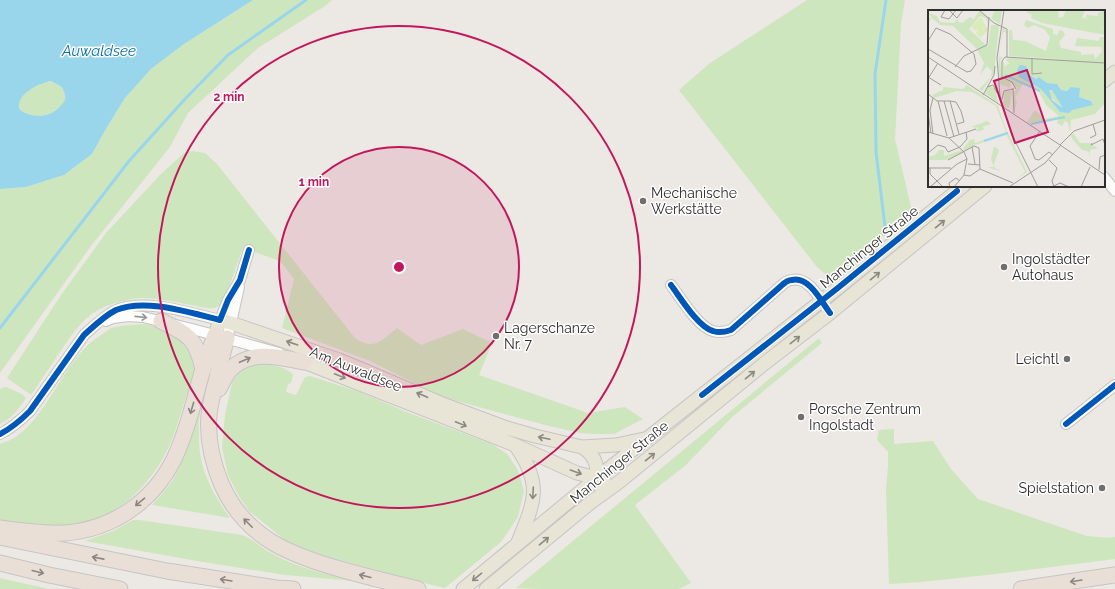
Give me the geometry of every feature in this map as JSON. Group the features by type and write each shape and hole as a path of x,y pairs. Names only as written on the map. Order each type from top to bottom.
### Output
{"highway":[{"path":"161,321 186,334 191,339 196,345 203,370"},
{"path":"0,528 47,533 79,531 113,521 142,502 154,490 174,458 188,422 203,370 221,336"},
{"path":"221,336 209,414 209,437 218,476 233,505 243,518 266,539 299,556 330,567 418,589"},
{"path":"209,414 225,377 230,370 244,360 257,356 268,356 304,362"},
{"path":"0,537 167,571 293,589"},
{"path":"0,563 49,575 120,589"},
{"path":"1021,589 1115,575"}],"main road":[{"path":"1105,80 1115,72"},
{"name":"Manchinger Straße","path":"463,589 597,478 821,301 962,187"},
{"name":"Manchinger Straße","path":"486,589 590,503 619,482 830,313 984,187"},
{"path":"221,336 226,322"},
{"name":"Am Auwaldsee","path":"226,322 366,370 440,403 507,428 535,436 582,447 616,446 648,439"},
{"name":"Am Auwaldsee","path":"304,362 515,445 577,472 610,482 619,482"},
{"path":"515,445 530,471 534,494 529,513 517,543"},
{"path":"582,447 594,458 597,470 596,489 590,503"}],"street":[{"path":"1105,178 1115,191"},
{"path":"226,322 239,290 240,280 249,250"},
{"path":"671,285 702,325 712,331 722,332 732,330 781,286 790,280 800,280 808,284 830,313"},
{"name":"Am Auwaldsee","path":"0,434 10,429 30,411 84,335 95,325 117,310 129,307 158,306 226,322"},
{"name":"Am Auwaldsee","path":"95,325 113,318 128,316 143,317 269,349 304,362"},
{"path":"1066,424 1115,385"}],"green space":[{"path":"253,0 332,0 325,6 258,48 188,113 170,147 91,246 0,373 0,189 26,187 64,175 92,154 125,98 151,69 184,44"},
{"path":"807,0 905,0 901,24 895,139 912,211 832,280 817,267 679,90 710,63"},
{"path":"51,81 62,87 65,94 65,100 58,109 42,116 31,115 20,110 19,104 24,94 40,84"},
{"path":"193,151 205,153 217,164 355,338 368,344 373,344 382,340 397,328 421,345 463,329 492,343 479,375 588,413 625,407 643,419 614,434 580,433 442,397 370,361 282,328 294,279 280,261 243,248 225,298 219,306 208,308 158,299 142,298 112,304 101,308 80,324 31,395 7,378 61,295 106,233 160,175 184,153"},
{"path":"145,324 169,330 182,337 187,344 193,360 194,368 192,380 168,450 154,472 130,499 115,510 92,520 67,525 37,526 0,520 0,444 15,437 29,425 49,399 67,370 88,345 111,328"},
{"path":"819,338 822,343 732,417 686,465 635,505 691,583 679,589 516,588"},
{"path":"258,363 277,366 287,370 293,375 286,392 296,395 305,377 310,376 360,392 409,413 492,444 507,454 518,470 524,491 518,517 501,542 445,588 330,557 285,540 249,511 237,493 228,475 222,448 225,415 232,383 238,373 246,366"},
{"path":"208,373 211,373 199,417 199,446 203,468 207,478 217,498 230,518 152,505 170,484 181,464 194,425"},
{"path":"6,387 22,394 26,398 15,413 0,424 0,390 1,388"},
{"path":"894,429 894,444 933,441 951,469 978,499 1087,536 1115,537 1115,559 996,574 889,584 886,490 888,452 877,440 879,430"},
{"path":"133,520 242,535 267,551 291,563 354,581 285,575 85,541 113,531"},
{"path":"0,578 4,579 49,589 0,589"}],"water":[{"name":"Auwaldsee","path":"0,0 253,0 184,44 151,69 125,98 92,154 64,175 26,187 0,189","holes":["51,81 62,87 65,94 65,99 58,109 53,112 42,116 36,116 20,110 19,105 21,99 34,87"]}],"waterway":[{"path":"0,328 129,161 186,98 228,55 306,0"},
{"path":"886,0 875,74 876,152 886,235"}],"cycle path":[{"path":"702,395 839,287 957,191"},
{"path":"0,434 16,424 30,411 84,335 112,312 128,307 154,306 220,320 228,300 240,280 249,250"},
{"path":"671,285 695,318 701,324 715,332 731,330 783,284 791,280 804,282 814,290 830,313"},
{"path":"1066,424 1115,385"}],"place":[{"name":"Mechanische Werkstätte","path":"643,201"},
{"name":"Ingolstädter Autohaus","path":"1004,267"},
{"name":"Lagerschanze Nr. 7","path":"496,336"},
{"name":"Leichtl","path":"1067,359"},
{"name":"Porsche Zentrum Ingolstadt","path":"801,417"},
{"name":"Spielstation","path":"1102,488"}]}
